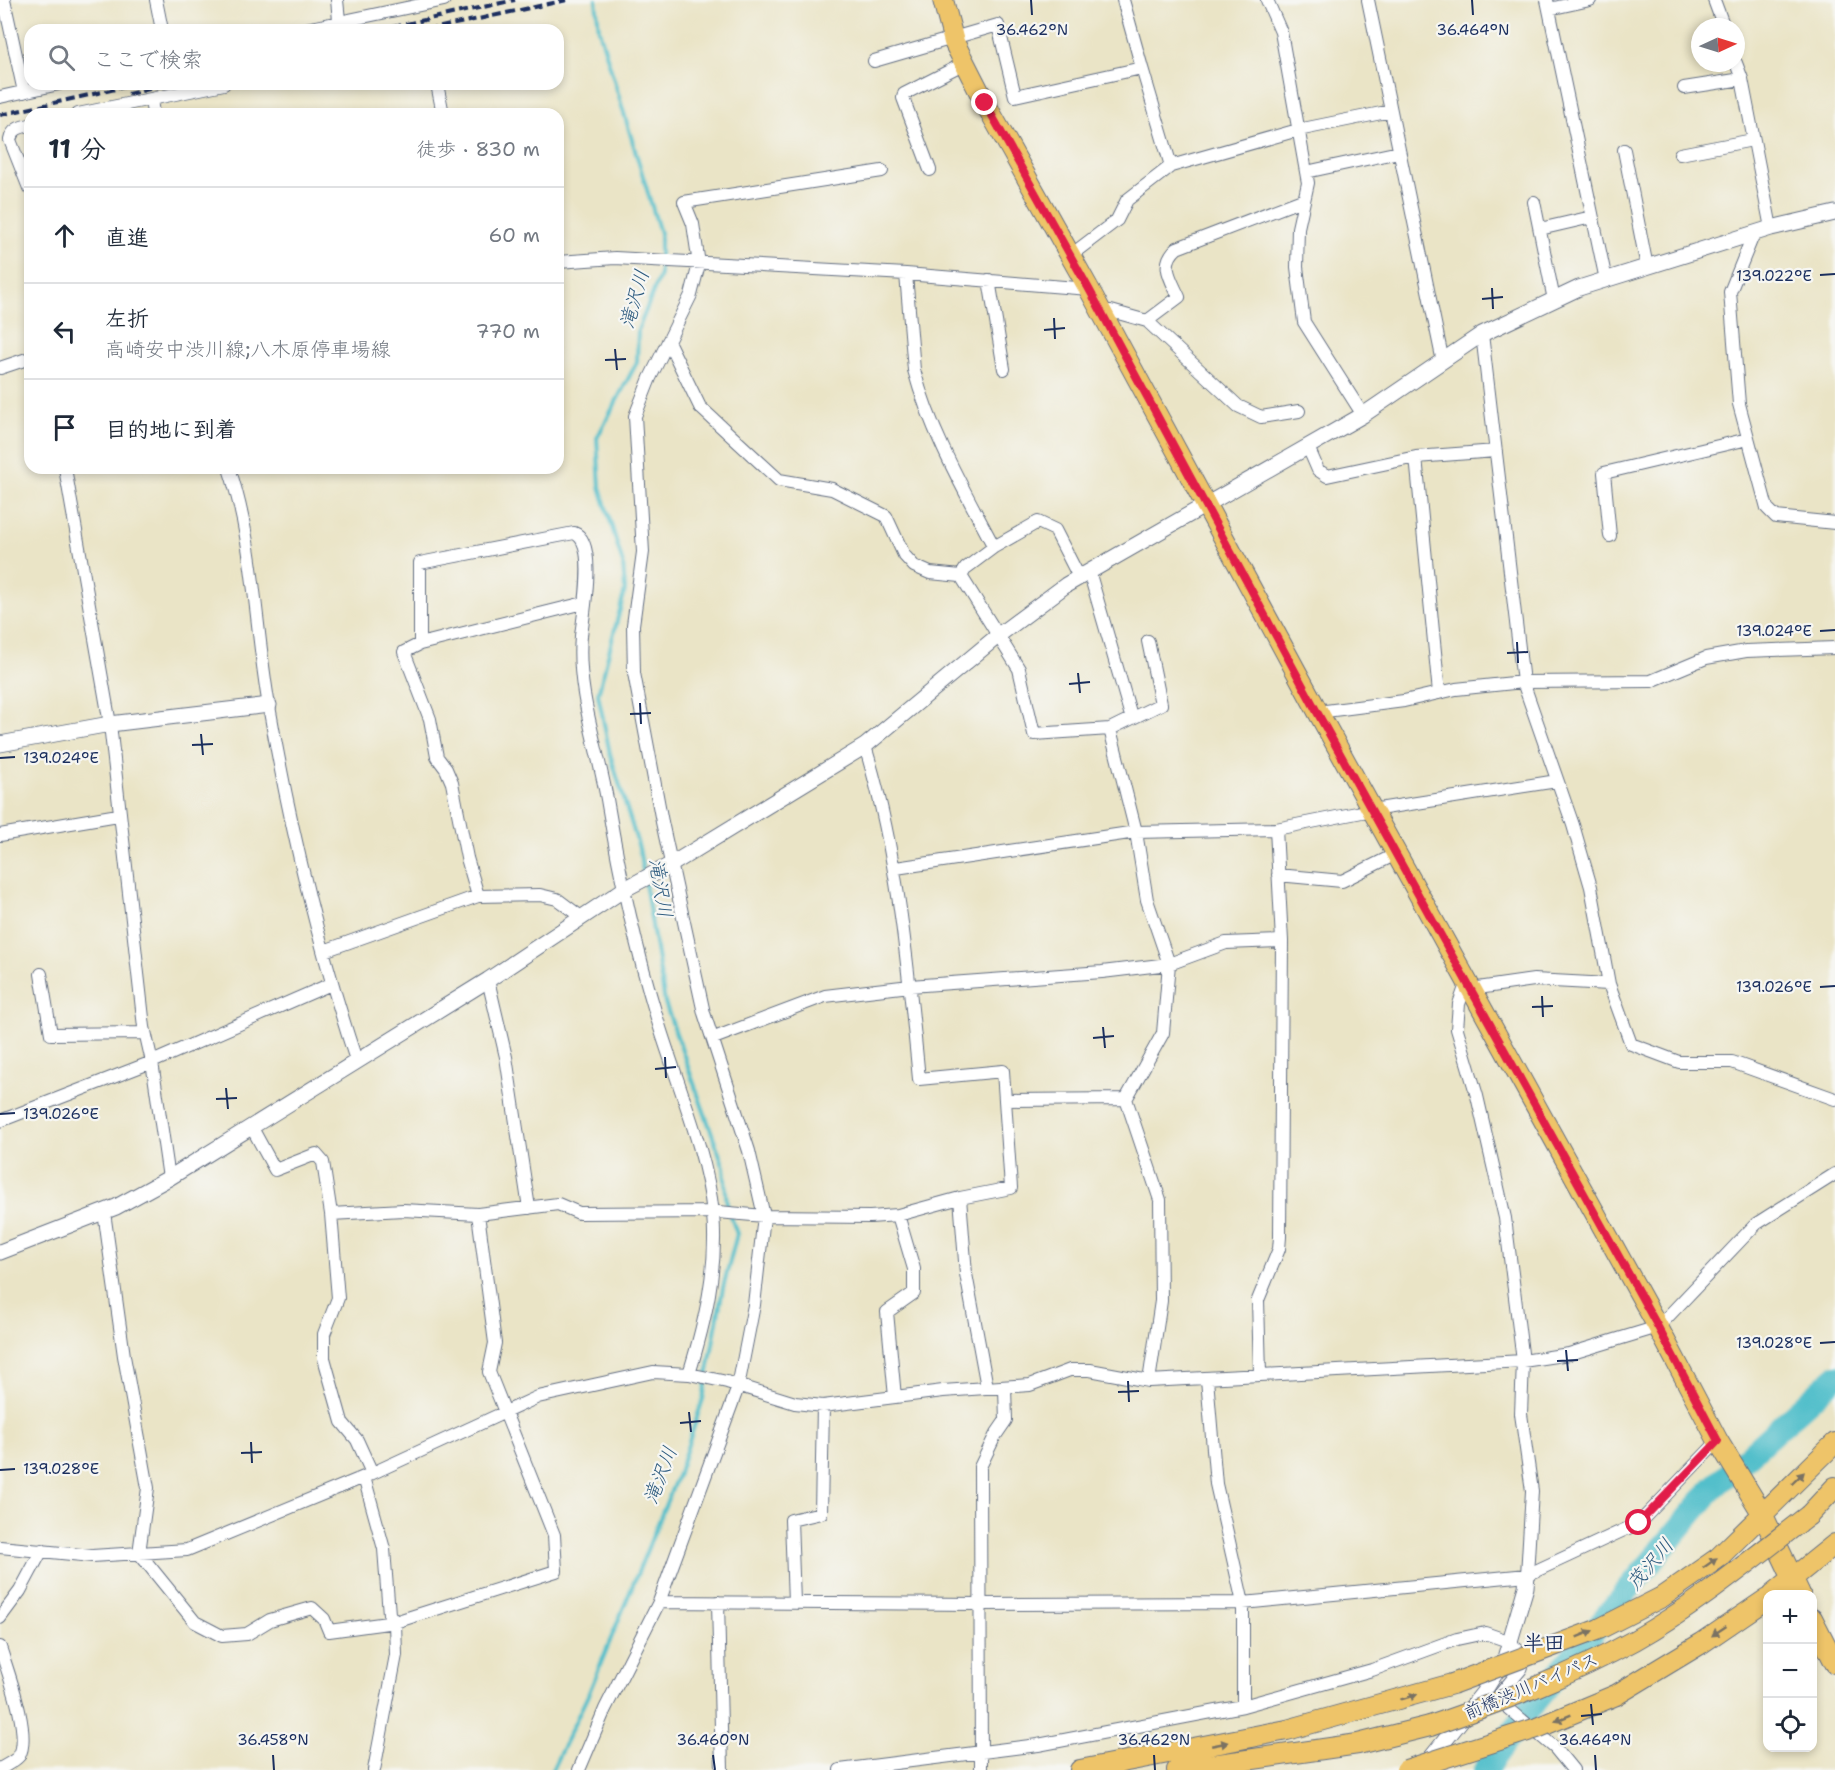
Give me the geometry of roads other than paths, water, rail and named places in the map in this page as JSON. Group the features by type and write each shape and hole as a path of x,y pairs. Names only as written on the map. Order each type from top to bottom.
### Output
{"main road":[{"path":"943,0 953,39 965,63 1207,505 1317,712 1658,1327 1722,1449 1762,1513 1796,1588 1835,1544"},
{"path":"1080,1770 1287,1730 1452,1684 1599,1629 1662,1597 1718,1558 1835,1443"},
{"name":"前橋渋川バイパス","path":"1177,1770 1358,1744 1430,1726 1510,1699 1637,1639 1725,1580 1809,1515 1835,1487"},
{"path":"1407,1770 1537,1728 1616,1695 1763,1601"},
{"path":"1817,1628 1835,1663"}],"street":[{"path":"4,0 24,92"},
{"path":"156,0 161,24"},
{"path":"337,0 340,24"},
{"path":"348,24 444,0"},
{"path":"1123,0 1171,166"},
{"path":"1267,0 1281,32 1308,183 1302,200 1298,228 1297,267 1304,322 1363,415"},
{"path":"1368,0 1443,362"},
{"path":"1590,0 1548,4 1606,280"},
{"path":"1714,0 1721,18"},
{"path":"874,61 998,26 1015,96 1142,68"},
{"path":"930,170 903,98 904,94 965,63"},
{"path":"1739,72 1771,228"},
{"path":"1684,88 1742,79"},
{"path":"0,96 33,90"},
{"path":"107,108 195,90"},
{"path":"438,90 442,108"},
{"path":"151,99 152,108"},
{"path":"1071,255 1118,220 1127,200 1171,166 1298,130 1391,111"},
{"path":"24,126 17,128 11,134 10,140 24,175"},
{"path":"1680,154 1753,140"},
{"path":"1624,150 1647,267"},
{"path":"1306,172 1400,152"},
{"path":"579,1770 605,1709 659,1602 732,1384 754,1305 764,1216 754,1170 714,1038 704,1013 636,683 633,625 643,552 635,416 668,340 691,295 699,264 693,224 684,202 882,171"},
{"path":"1147,321 1179,297 1166,268 1169,255 1177,248 1302,200"},
{"path":"1534,202 1554,300"},
{"path":"0,1252 104,1212 169,1178 488,980 622,890 672,864 865,746 1000,634 1084,574 1363,415 1482,334 1554,300 1606,280 1771,228 1835,213"},
{"path":"1540,229 1592,217"},
{"path":"1754,233 1730,292 1739,404 1767,508 1776,517 1835,523"},
{"path":"564,262 615,258 906,274 1089,289"},
{"path":"906,274 914,370 918,385 941,445 994,547"},
{"path":"989,280 1004,369"},
{"path":"1101,311 1111,311 1147,321 1238,406 1261,417 1299,411"},
{"path":"1482,334 1523,682 1591,887 1610,984 1631,1044 1679,1062 1732,1062 1835,1099"},
{"path":"668,340 700,407 779,480 832,489 886,516 904,555 914,566 930,573 961,576"},
{"path":"0,368 24,360"},
{"path":"1610,536 1604,473 1749,439"},
{"path":"1308,447 1318,470 1327,476 1416,457 1496,451"},
{"path":"1416,457 1439,693"},
{"path":"66,474 110,724 118,815 145,1033 152,1062 169,1178"},
{"path":"231,474 245,523 269,705 294,831 331,984 356,1060"},
{"path":"961,576 966,568 994,547 1038,522 1055,530 1084,574 1131,716"},
{"path":"420,644 420,563 574,533 580,535 585,542 588,558 581,640 583,683 603,775 622,890 656,1015 715,1212 712,1279 693,1375"},
{"path":"961,576 1000,634 1019,669 1034,734 1110,729 1131,716 1161,704 1148,641"},
{"path":"478,896 467,858 452,783 447,769 436,757 430,719 404,652 420,644 584,603"},
{"path":"1317,712 1523,682 1651,681 1706,658 1746,651 1835,648"},
{"path":"0,744 110,724 269,705"},
{"path":"1110,729 1136,832 1147,900 1168,964 1163,1033 1126,1100 1160,1200 1161,1301 1149,1381"},
{"path":"331,1214 403,1210 478,1214 558,1204 579,1213 715,1212 764,1216 898,1215 960,1198 1011,1188 1003,1071 919,1079 896,868 881,796 865,746"},
{"path":"896,868 1136,832 1276,829 1372,810 1557,781"},
{"path":"0,835 118,815"},
{"path":"1260,1374 1258,1300 1279,1249 1280,1237 1282,941 1276,829"},
{"path":"1278,875 1342,881 1396,854"},
{"path":"324,951 478,896 540,895 557,899 581,917"},
{"path":"714,1038 825,996 910,986 1059,976 1168,964 1226,943 1282,941"},
{"path":"41,975 51,1034 145,1033"},
{"path":"488,980 506,1057 528,1208"},
{"path":"1422,1770 1484,1693 1504,1658 1526,1587 1532,1491 1521,1414 1523,1361 1505,1218 1475,1087 1457,1029 1459,1004 1464,990 1471,988 1534,980 1610,984"},
{"path":"0,1121 152,1062 331,984"},
{"path":"1005,1100 1126,1100"},
{"path":"251,1126 275,1170 316,1154 323,1162 331,1214 338,1298 324,1334 324,1358 342,1422 357,1440 368,1475 384,1549 389,1614 395,1622 396,1655 374,1770"},
{"path":"0,1546 92,1556 187,1550 368,1475 538,1397 653,1372 693,1375 795,1403 823,1406 987,1387 1005,1388 1030,1385 1070,1370 1090,1370 1149,1381 1523,1361 1569,1354 1658,1327 1756,1224 1835,1174"},
{"path":"960,1198 966,1274 987,1387"},
{"path":"104,1212 124,1356 148,1488 139,1553 195,1622 222,1636 247,1634 270,1620 312,1608 324,1620 329,1631 395,1622 556,1570 554,1535 489,1372 495,1343 478,1214"},
{"path":"895,1397 887,1312 914,1293 914,1269 898,1215"},
{"path":"1207,1379 1215,1484 1243,1603 1243,1706"},
{"path":"981,1770 980,1467 995,1436 1006,1420 1005,1388"},
{"path":"794,1602 791,1520 821,1513 823,1406"},
{"path":"659,1602 1243,1603 1527,1575 1639,1523 1722,1449"},
{"path":"0,1618 20,1591 42,1550"},
{"path":"718,1602 722,1770"},
{"path":"840,1770 1038,1745 1243,1706 1372,1670 1470,1635 1485,1634 1508,1641 1521,1653 1523,1664 1505,1685 1502,1697 1509,1709 1555,1748 1573,1770"},
{"path":"0,1647 15,1697 23,1745 18,1757 0,1769"}],"waterway":[{"name":"滝沢川","path":"596,0 599,30 660,233 660,275 638,330 637,362 597,438 600,487 623,564 625,590 598,694 610,754 639,848 644,876"},
{"name":"滝沢川","path":"552,1770 588,1695 680,1469 703,1399 723,1288 737,1234 727,1205 724,1167 665,1003 645,883"},
{"name":"茂沢川","path":"1485,1770 1536,1700 1712,1489 1835,1377"}],"railway":[{"path":"406,24 515,0"},
{"path":"455,24 567,0"},
{"path":"31,108 111,90"},
{"path":"128,94 145,90"},
{"path":"0,115 24,110"}],"district":[{"name":"半田","path":"1544,1643"}]}
